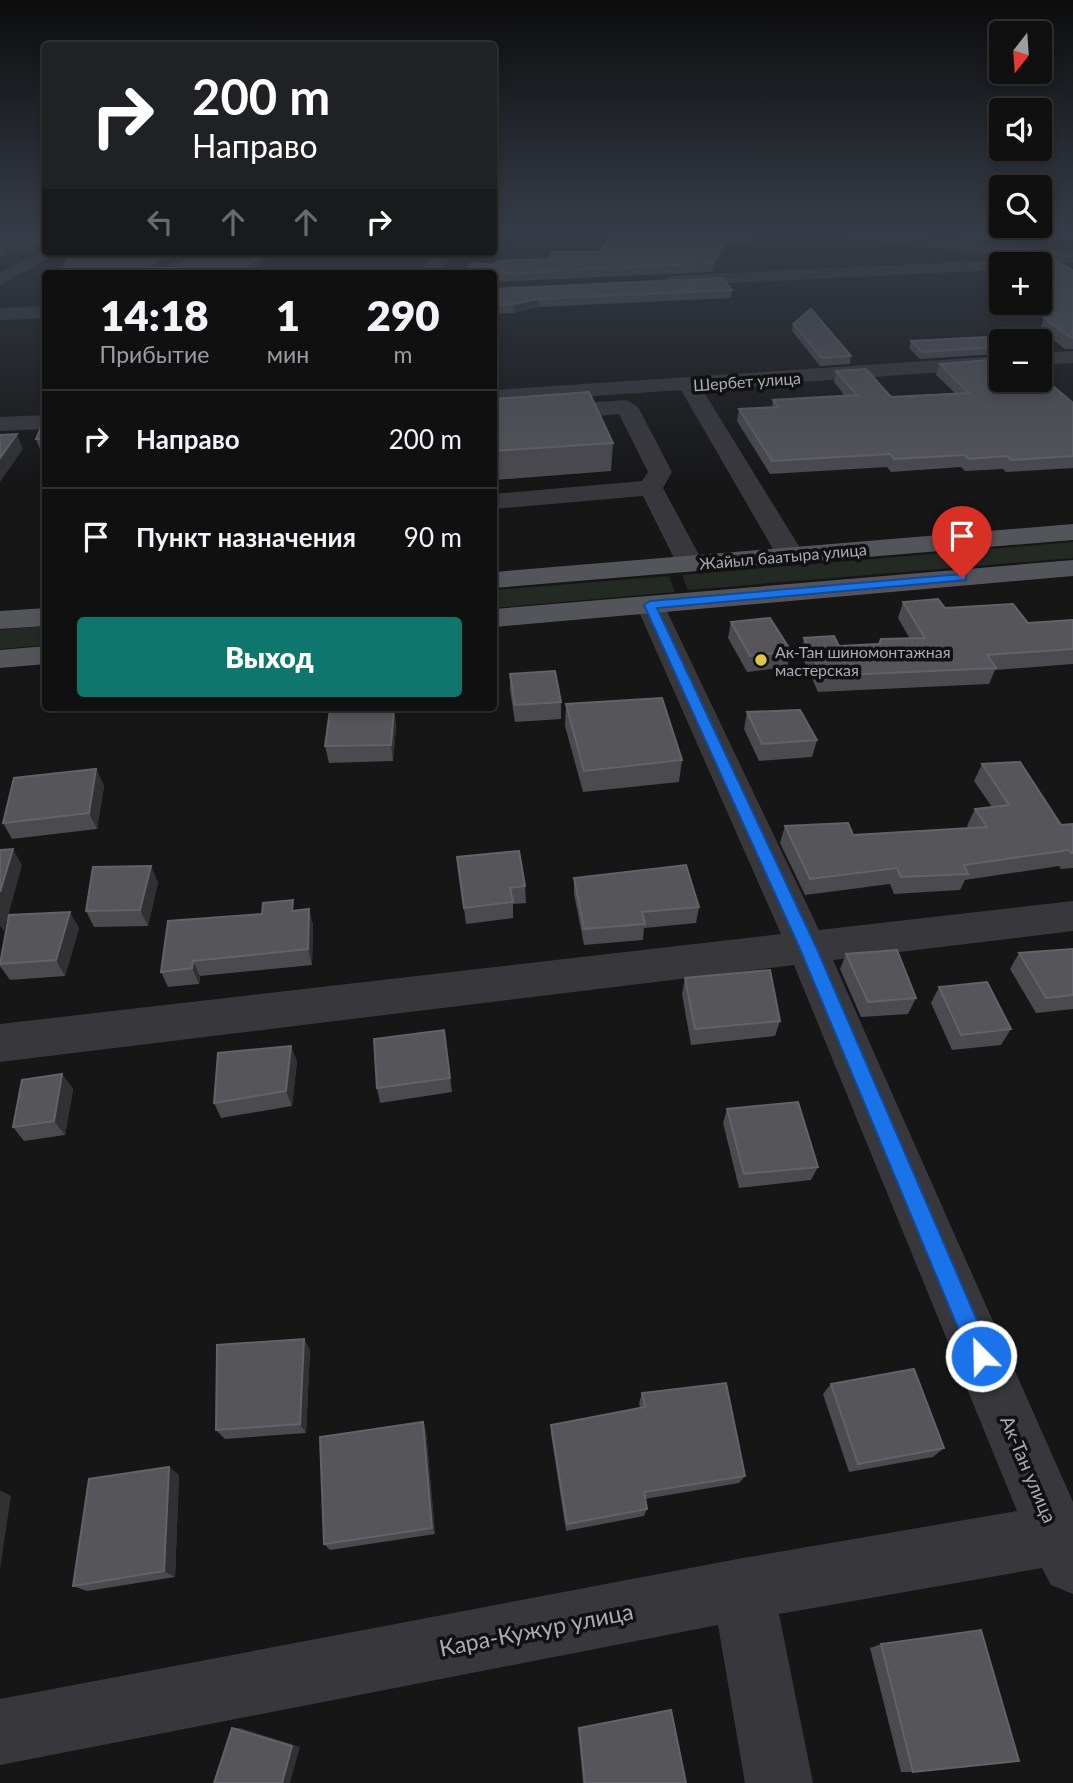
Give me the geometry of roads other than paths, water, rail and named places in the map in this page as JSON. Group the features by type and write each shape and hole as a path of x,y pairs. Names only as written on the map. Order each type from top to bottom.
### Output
{"main road":[{"name":"Жайыл баатыра улица","path":"497,580 1073,532"},
{"name":"Жайыл баатыра улица","path":"497,618 1073,568"},
{"path":"0,620 42,617"},
{"path":"0,659 42,655"}],"street":[{"path":"1052,358 1073,357"},
{"name":"Шербет улица","path":"497,397 989,363"},
{"path":"689,385 790,556"},
{"path":"497,417 626,407 660,472 651,488"},
{"path":"0,424 42,422"},
{"path":"497,502 651,488"},
{"path":"651,488 690,564"},
{"name":"Ак-Тан улица","path":"650,605 808,949 1067,1543"},
{"path":"0,1043 1073,916"},
{"name":"Кара-Кужур улица","path":"0,1732 743,1589 1067,1543"},
{"path":"743,1589 779,1783"}],"place":[{"name":"Ак-Тан шиномонтажная мастерская","path":"761,660"}]}
